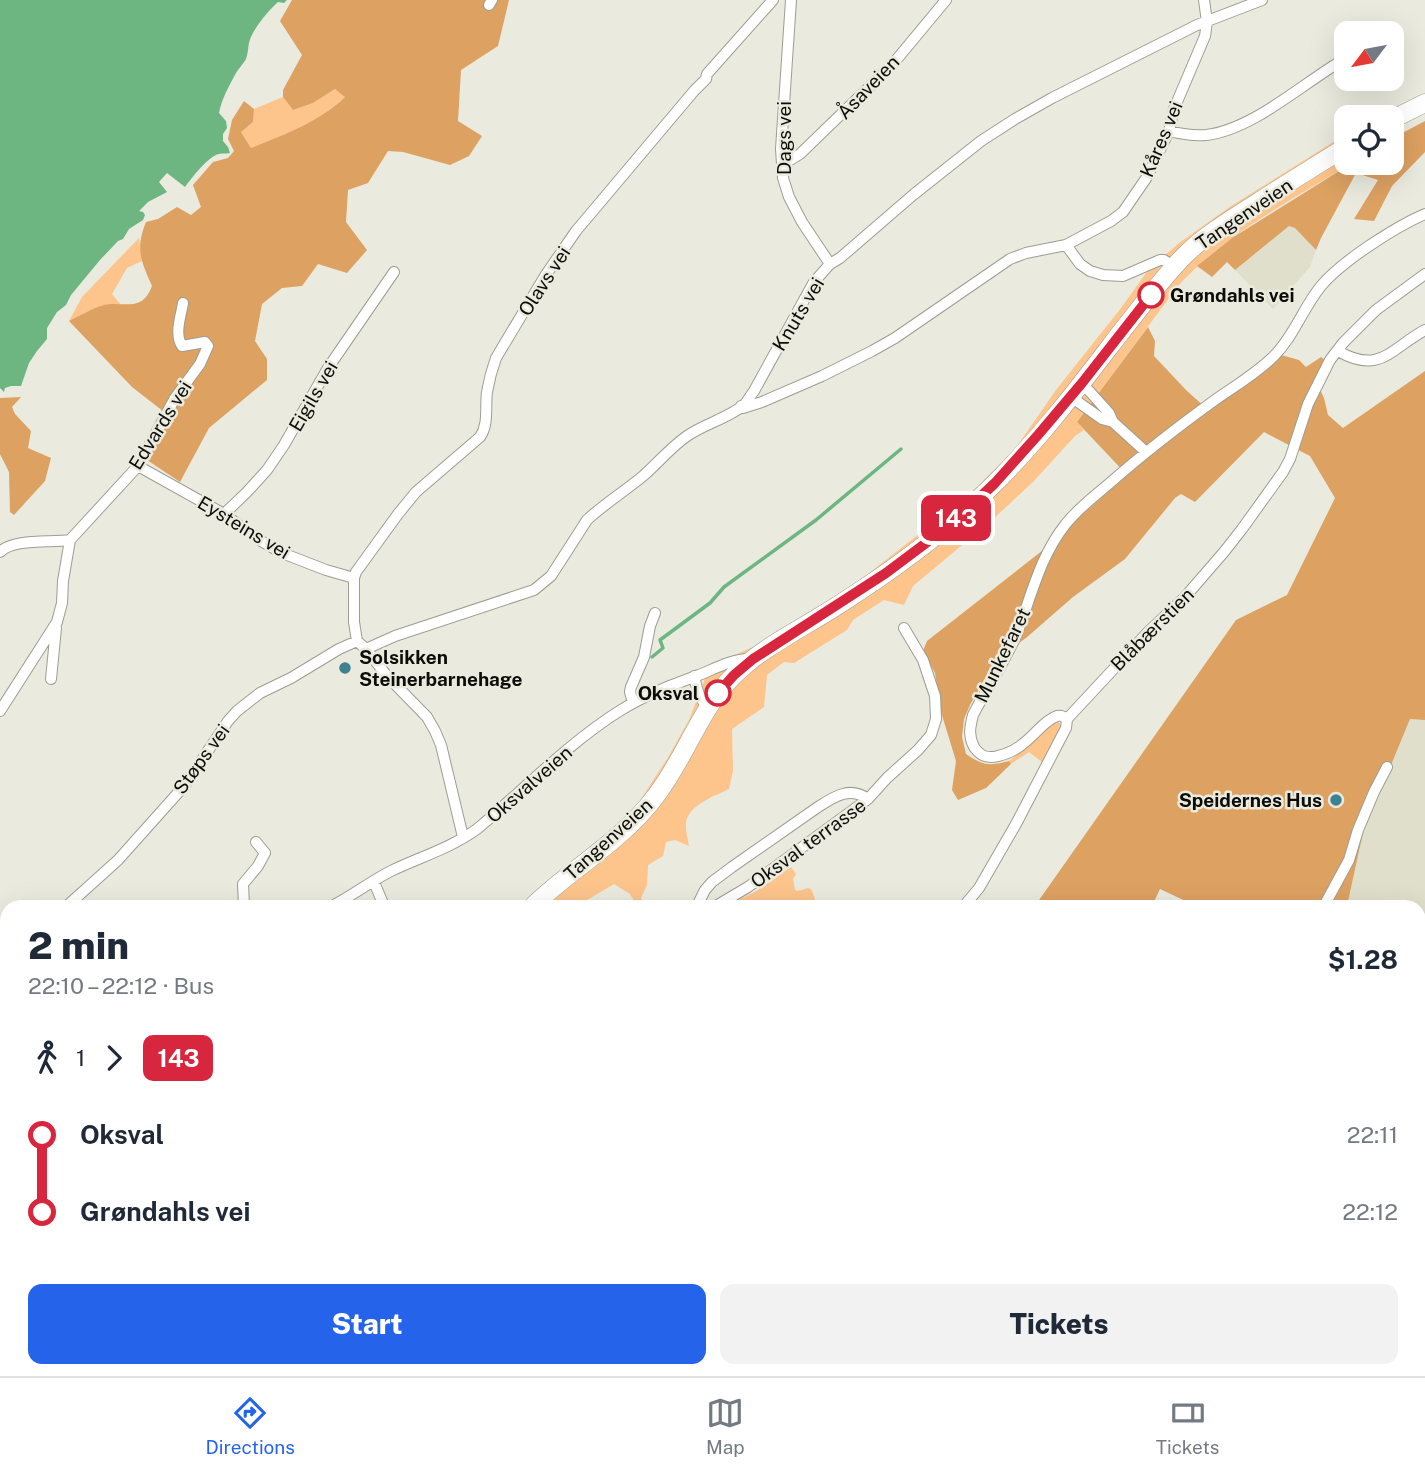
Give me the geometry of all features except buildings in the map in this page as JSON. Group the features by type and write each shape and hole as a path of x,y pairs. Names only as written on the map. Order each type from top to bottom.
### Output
{"main road":[{"path":"1404,114 1425,103"},
{"name":"Tangenveien","path":"540,900 646,809 673,771 708,706 727,683 753,659 900,563 976,501 1010,468 1076,390 1174,267 1220,226 1334,155"}],"street":[{"name":"Olavs vei","path":"354,578 416,492 484,432 486,394 496,358 545,276 576,231 706,79 707,74 773,0"},
{"name":"Dags vei","path":"792,0 781,149 784,185 802,222 830,264"},
{"name":"Åsaveien","path":"782,164 800,154 892,65 946,0"},
{"name":"Kåres vei","path":"1066,245 1123,212 1147,177 1169,131 1174,109 1205,36 1207,22 1204,0"},
{"name":"Knuts vei","path":"362,645 534,590 551,576 594,513 632,485 684,438 741,407 754,391 814,282 830,264 914,195 981,141 1052,97 1197,24 1262,0"},
{"path":"1169,131 1204,135 1245,122 1334,66"},
{"name":"Munkefaret","path":"1067,719 1062,716 1055,717 1009,753 994,757 980,754 970,736 969,728 973,715 1014,640 1037,574 1063,527 1085,504 1146,452 1276,355 1331,275 1380,240 1425,214"},
{"path":"741,407 762,402 872,351 1010,259 1026,253 1066,245 1084,267 1103,275 1123,276 1160,260 1174,267"},
{"name":"Eigils vei","path":"224,514 246,494 284,446 328,368 394,272"},
{"name":"Blåbærstien","path":"969,900 979,888 1016,824 1066,728 1067,719 1148,632 1185,597 1242,529 1290,459 1308,404 1330,360 1376,310 1425,274"},
{"name":"Edvards vei","path":"70,540 138,466 175,398 208,349 205,342 186,346 180,344 178,332 183,303"},
{"path":"1338,351 1370,362 1378,360 1425,330"},
{"path":"1076,390 1102,419 1113,422"},
{"path":"1076,390 1109,413 1113,422 1146,452"},
{"name":"Eysteins vei","path":"138,466 224,514 282,554 354,578"},
{"path":"0,552 7,545 70,540 52,652 51,679"},
{"path":"354,578 354,622 362,645 427,718 435,731 441,745 463,837"},
{"path":"633,703 631,687 644,657 655,613"},
{"path":"0,711 57,622"},
{"name":"Oksval terrasse","path":"726,900 748,887 868,799 925,742 936,719 935,696 923,660 904,628"},
{"name":"Støps vei","path":"74,900 118,860 185,785 237,711 260,693 339,649 362,645"},
{"name":"Oksvalveien","path":"342,900 390,872 438,851 478,828 583,738 633,703 694,676 741,659 753,659"},
{"path":"694,676 699,697 708,706"},
{"path":"1327,900 1349,860 1358,830 1387,767"},
{"path":"701,900 712,882 818,807 847,792 860,794 868,799"},
{"path":"244,900 244,883 265,853 256,842"},
{"path":"374,881 382,900"}],"shaded area":[{"path":"0,0 287,0 284,3 278,2 257,27 250,38 246,59 222,102 219,113 226,121 227,128 223,141 230,153 219,154 210,159 185,187 167,173 159,182 167,192 148,202 139,211 145,215 143,220 129,229 123,239 100,260 66,305 57,312 47,328 47,339 29,363 21,386 5,388 4,392 0,388"},
{"path":"292,0 509,0 498,46 461,70 458,121 482,136 469,156 450,165 403,152 388,151 368,183 348,190 346,222 367,250 347,273 318,264 302,286 282,288 262,304 255,341 267,359 267,380 209,428 180,482 147,460 168,415 132,387 69,321 100,306 137,303 148,295 152,286 142,262 140,248 146,222 158,219 177,207 191,215 201,207 193,185 213,162 228,158 234,151 228,139 232,120 244,101 254,109 253,122 241,132 251,148 313,120 345,97 335,89 313,103 293,110 283,97 283,90 302,55 280,21"},
{"path":"335,89 346,96 325,113 289,132 251,148 241,132 253,122 254,109 283,97 293,110 313,103"},
{"path":"1425,121 1425,152 1404,174 1404,132"},
{"path":"1334,142 1334,174 1260,218 1217,250 1178,286 1077,422 1084,430 991,521 913,586 904,605 884,600 853,620 847,630 794,663 784,662 767,675 764,707 732,729 733,771 729,789 703,802 692,811 686,823 689,846 675,840 666,842 663,856 648,865 647,885 642,900 634,900 630,894 614,884 587,900 526,900 620,822 639,802 689,720 711,663 769,640 855,584 970,494 1015,449 1056,390 1149,269 1179,243 1228,208"},
{"path":"1334,174 1355,175 1316,250 1295,228 1289,226 1235,270 1227,262 1212,277 1197,266 1232,238"},
{"path":"1362,175 1403,175 1392,186 1374,221 1354,219 1378,180"},
{"path":"1289,226 1295,228 1316,250 1310,267 1273,309 1235,270"},
{"path":"139,238 142,261 127,268 112,294 121,305 102,305 69,321 82,297"},
{"path":"1148,327 1155,341 1154,356 1207,409 1281,355 1299,360 1306,367 1321,357 1325,360 1315,379 1328,415 1343,428 1425,371 1425,720 1410,719 1363,833 1348,900 1183,900 1160,889 1155,900 1039,900 1236,620 1287,595 1335,498 1310,456 1264,432 1195,502 1181,494 1175,498 1125,559 996,659 970,705 964,719 962,737 966,754 972,758 987,764 1009,761 1011,764 986,788 958,800 952,790 956,761 941,712 935,673 923,651 927,641 1066,532 1127,475 1077,422"},
{"path":"21,397 12,407 31,431 28,448 51,458 45,481 14,515 10,512 9,472 0,454 0,398"},
{"path":"1410,719 1425,720 1425,900 1348,900 1363,833"},
{"path":"1057,721 1062,725 1043,763 1029,752 1011,764 1009,761"},
{"path":"791,867 796,874 793,879 795,890 811,889 815,899 737,900 755,892"}],"waterway":[{"path":"652,657 663,648 660,640 710,603 724,587 816,520 901,449"}],"bus line":[{"name":"143","path":"718,693 753,659 886,573 976,501 1017,460 1151,295"}],"place":[{"name":"Grøndahls vei","path":"1151,295"},
{"name":"Solsikken Steinerbarnehage","path":"345,668"},
{"name":"Oksval","path":"718,693"},
{"name":"Speidernes Hus","path":"1336,800"}]}
